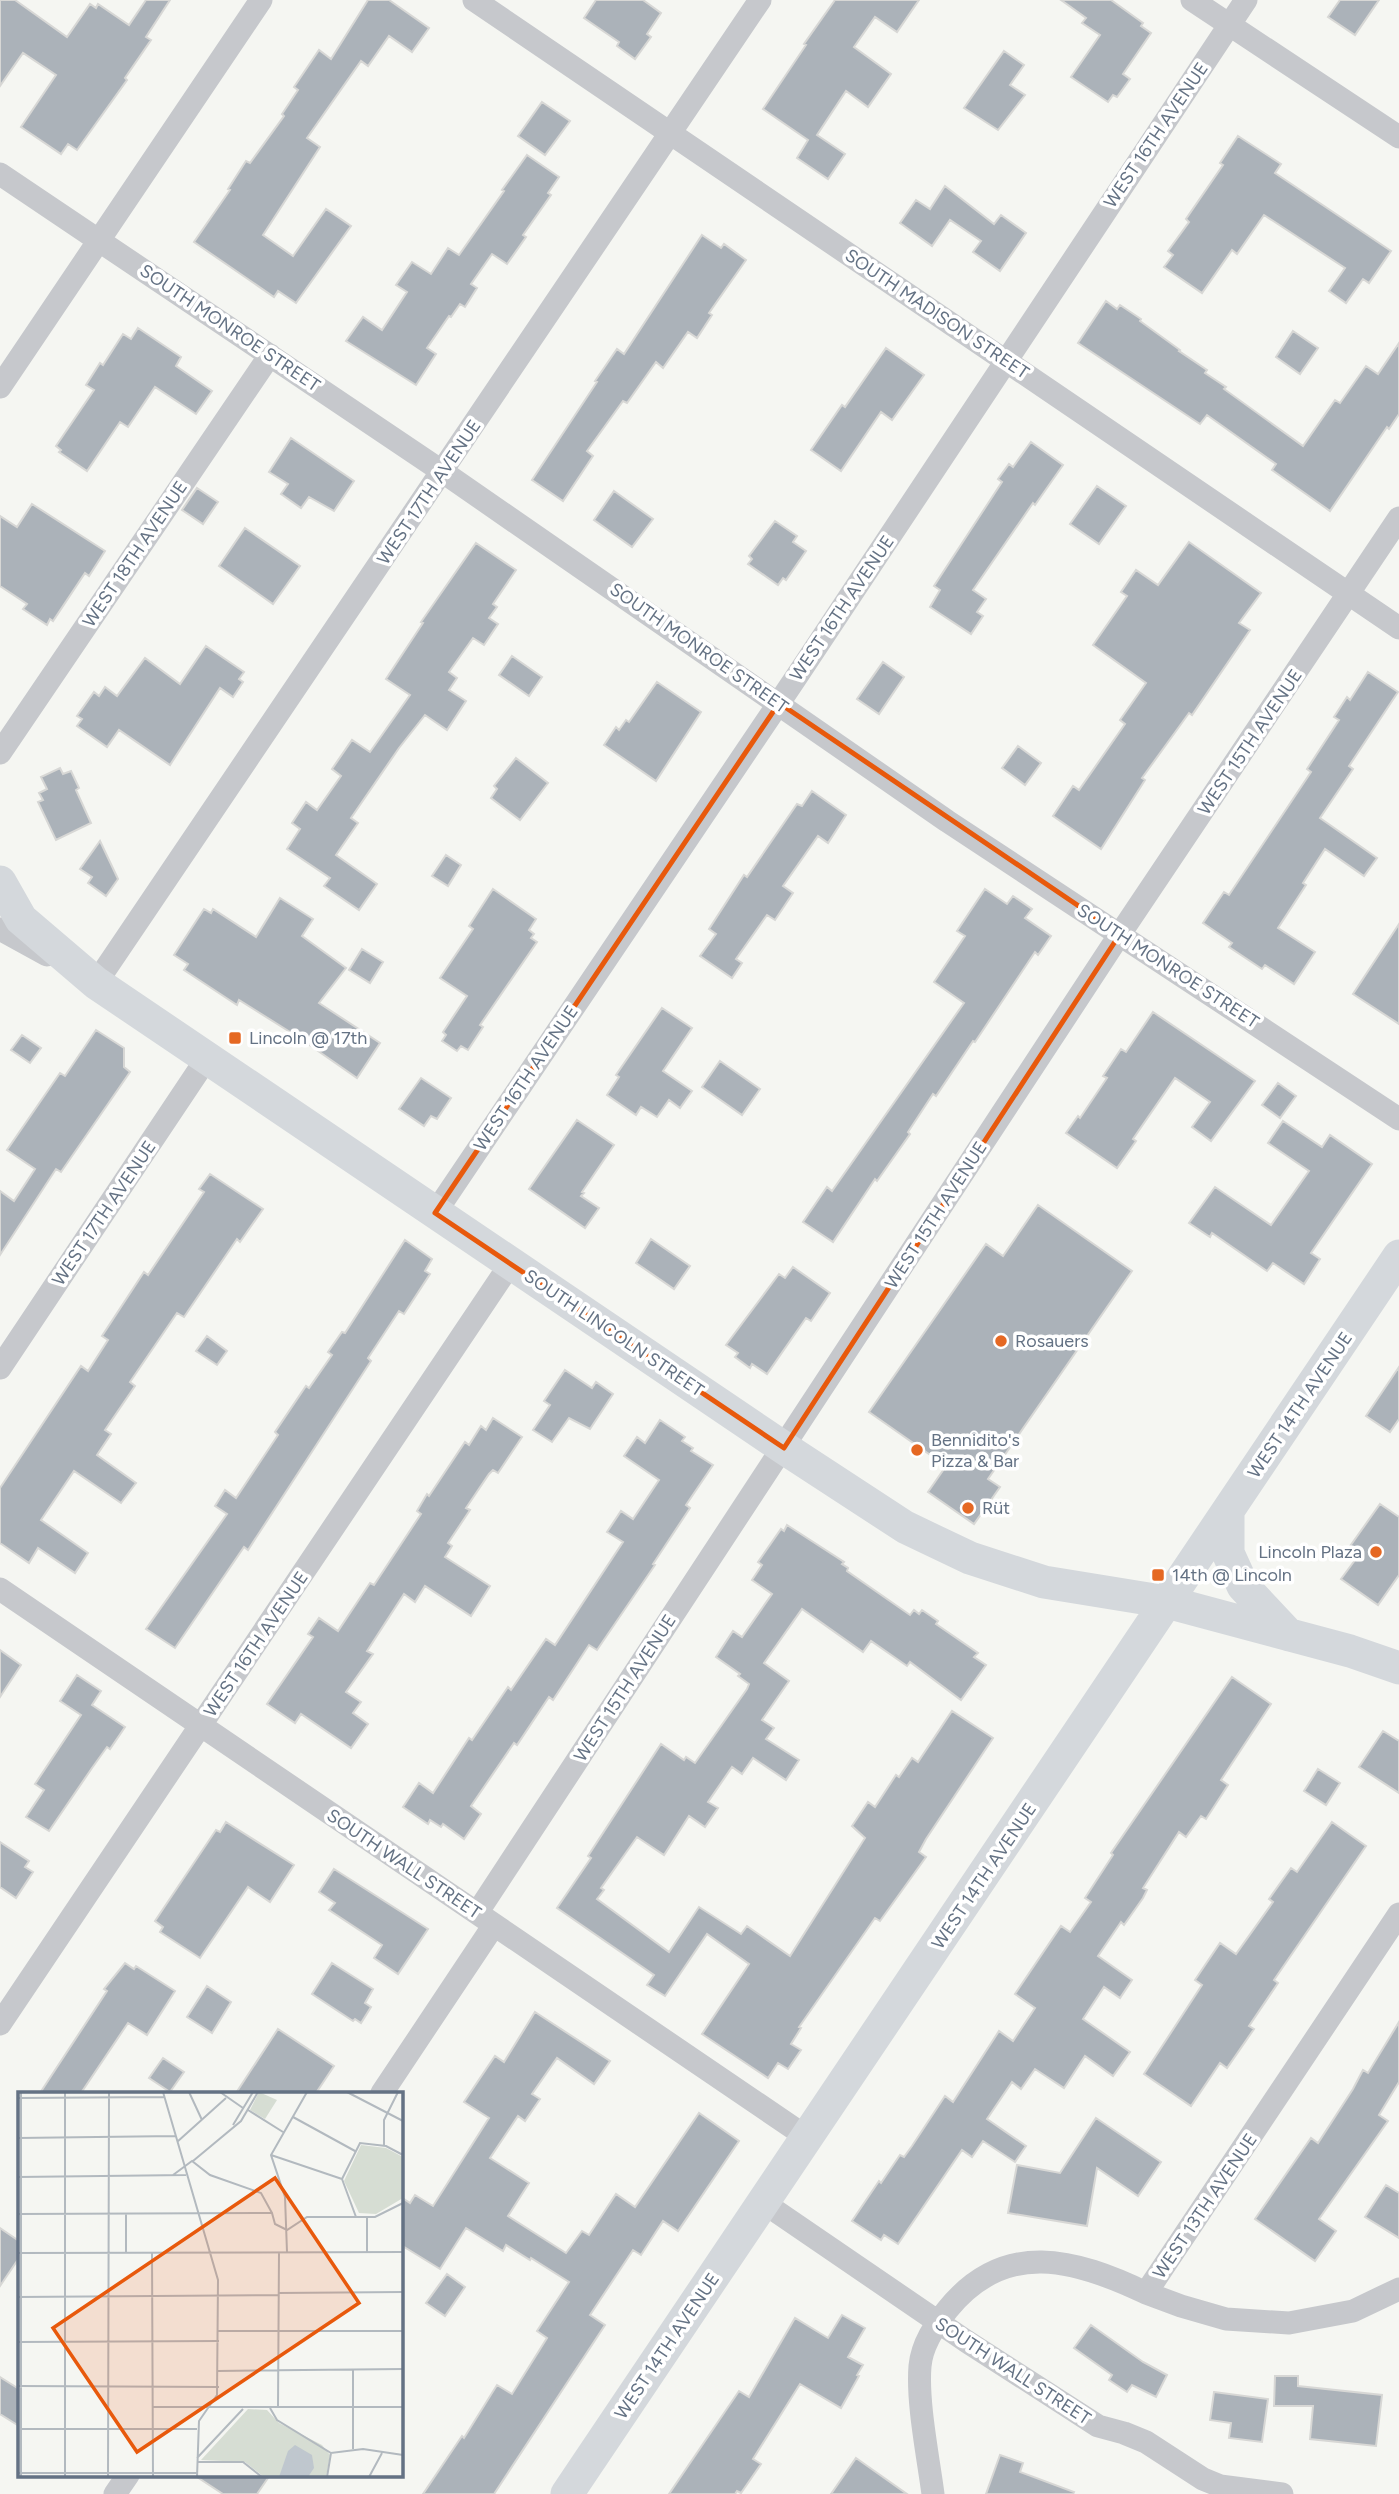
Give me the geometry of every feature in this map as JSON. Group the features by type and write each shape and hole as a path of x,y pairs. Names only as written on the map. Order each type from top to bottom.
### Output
{"street":[{"path":"0,387 261,0"},
{"name":"SOUTH MADISON STREET","path":"474,0 1399,628"},
{"name":"WEST 17TH AVENUE","path":"96,983 760,0"},
{"path":"1192,0 1399,138"},
{"name":"WEST 16TH AVENUE","path":"435,1213 779,704 1245,0"},
{"name":"SOUTH MONROE STREET","path":"0,174 443,472 947,821 1399,1119"},
{"name":"WEST 18TH AVENUE","path":"0,753 271,355"},
{"name":"WEST 15TH AVENUE","path":"383,2092 485,1919 784,1448 1120,934 1399,518"},
{"name":"SOUTH LINCOLN STREET","path":"0,882 21,919 96,983"},
{"name":"SOUTH LINCOLN STREET","path":"0,929 96,983 905,1527 970,1558 1044,1582 1167,1602"},
{"name":"WEST 17TH AVENUE","path":"0,1368 207,1058"},
{"name":"WEST 14TH AVENUE","path":"567,2494 1399,1256"},
{"name":"WEST 16TH AVENUE","path":"0,2024 510,1263"},
{"path":"1227,1513 1228,1553 1243,1586 1289,1635"},
{"name":"SOUTH WALL STREET","path":"0,1589 808,2138"},
{"path":"1167,1602 1399,1668"},
{"name":"WEST 13TH AVENUE","path":"933,2494 920,2364 928,2339 938,2321 959,2295 976,2280 1007,2266 1040,2260 1074,2266 1124,2283 1146,2294 1399,1914"},
{"name":"SOUTH WALL STREET","path":"764,2203 1098,2426 1146,2442 1203,2479 1220,2486 1282,2494"},
{"path":"1146,2294 1226,2319 1289,2323 1353,2311 1399,2289"},
{"path":"116,2494 127,2476"}],"highlighted area":[{"path":"779,703 1120,934 784,1448 435,1213"}],"building":[{"path":"0,0 15,0 67,37 90,4 96,8 98,4 129,25 146,0 170,0 146,37 151,40 125,78 127,80 77,150 68,144 61,154 21,127 56,75 23,53 0,86"},
{"path":"368,0 389,0 429,28 412,52 389,36 368,66 361,61 307,138 320,147 263,235 293,256 326,209 351,226 296,303 278,291 274,297 194,242 230,190 228,189 246,161 250,163 284,116 282,114 298,90 294,87 319,50 331,59"},
{"path":"596,0 643,0 661,13 647,34 651,37 635,59 617,46 619,42 584,18"},
{"path":"835,0 919,0 897,32 875,17 854,47 891,74 868,107 846,91 817,135 845,154 828,179 797,158 808,140 763,109"},
{"path":"1061,0 1111,0 1143,23 1141,26 1151,33 1123,74 1130,79 1117,97 1113,95 1108,102 1071,77 1100,35 1082,23 1086,18"},
{"path":"1340,0 1379,0 1355,35 1328,17"},
{"path":"1004,51 1024,65 1010,85 1025,95 998,130 964,108"},
{"path":"542,102 570,121 545,155 518,136"},
{"path":"1238,136 1281,164 1275,173 1391,251 1369,283 1363,279 1346,303 1329,291 1345,268 1264,215 1237,254 1232,250 1202,293 1164,267 1173,255 1168,251 1189,222 1186,219 1223,165 1220,163"},
{"path":"527,155 559,177 548,193 551,195 523,235 526,237 507,264 492,254 471,284 477,288 465,307 460,304 427,348 436,354 416,385 346,341 363,317 382,330 407,292 396,285 412,262 431,274 448,248 459,255"},
{"path":"945,186 994,224 1001,215 1026,233 1000,271 973,252 981,241 950,220 932,246 900,223 916,200 930,209"},
{"path":"702,235 721,248 724,244 746,260 709,313 712,315 697,338 688,332 663,368 656,362 627,403 623,401 587,451 593,456 563,501 532,480 617,349 624,354"},
{"path":"1106,301 1117,309 1120,305 1141,319 1140,321 1207,370 1205,373 1226,387 1224,389 1303,446 1335,400 1340,403 1366,366 1378,374 1399,343 1399,414 1389,429 1387,427 1330,511 1272,470 1276,464 1207,415 1200,424 1078,343"},
{"path":"138,328 181,357 176,366 212,391 196,414 155,387 128,427 120,422 87,471 59,452 61,450 56,446 94,390 86,385 100,363 103,365 123,334 131,339"},
{"path":"1293,331 1318,348 1300,374 1276,357"},
{"path":"886,348 924,375 892,420 881,412 841,471 811,450"},
{"path":"291,438 354,481 334,511 309,497 301,508 281,494 288,484 269,472"},
{"path":"1031,442 1063,465 1035,505 1033,503 973,590 986,599 977,612 983,616 971,634 930,607 940,590 934,586 1002,482 998,479 1009,464 1013,467"},
{"path":"1097,486 1126,506 1099,544 1070,524"},
{"path":"197,488 218,502 203,524 182,510"},
{"path":"614,491 653,519 632,547 594,520"},
{"path":"32,504 105,551 89,576 85,573 53,621 50,619 47,625 23,609 27,604 0,586 0,516 17,527"},
{"path":"775,521 797,536 793,542 806,551 786,580 783,578 778,585 748,564 752,559 749,556"},
{"path":"245,528 300,566 273,604 219,566"},
{"path":"1189,542 1261,593 1239,623 1250,630 1192,715 1189,713 1142,778 1145,780 1101,849 1053,816 1073,786 1079,790 1125,724 1120,720 1146,683 1093,645 1127,596 1121,592 1136,570 1158,585"},
{"path":"476,543 516,570 493,604 497,607 489,618 498,624 484,645 473,638 449,672 457,678 449,690 466,701 447,730 425,715 351,818 358,823 336,855 377,884 359,910 324,886 330,878 287,849 300,829 292,823 306,802 317,810 341,776 332,769 352,740 370,752 410,695 386,679 423,623 421,622"},
{"path":"206,646 244,672 239,679 243,682 233,697 220,688 170,765 119,730 107,747 77,726 82,719 77,716 94,692 99,696 105,687 117,696 145,658 180,684"},
{"path":"512,656 542,677 529,696 499,675"},
{"path":"883,662 904,677 879,714 857,699"},
{"path":"1368,672 1398,692 1349,766 1353,769 1320,818 1377,858 1364,876 1325,849 1278,928 1315,952 1294,984 1265,965 1262,969 1229,947 1232,943 1203,923 1224,892 1229,895 1311,772 1307,769 1339,720 1334,717 1347,697 1350,700"},
{"path":"657,682 701,712 656,781 604,745 616,727 619,730 626,720 629,722"},
{"path":"1018,746 1041,763 1025,785 1002,768"},
{"path":"516,758 548,783 520,820 491,798 497,789 494,786"},
{"path":"60,768 63,774 71,771 79,788 76,790 91,823 56,840 38,802 43,800 39,793 47,789 41,777"},
{"path":"812,791 846,815 828,843 818,836 783,886 793,893 775,920 767,915 736,959 742,963 732,978 700,956 716,934 709,929 744,875 747,877 797,804 802,806"},
{"path":"100,841 118,879 106,896 88,883 92,877 80,869"},
{"path":"446,855 461,865 448,886 432,876"},
{"path":"493,889 536,919 529,930 534,934 531,938 537,942 480,1025 483,1027 468,1050 461,1046 457,1051 442,1041 446,1035 443,1032 467,996 440,978 473,929 469,926"},
{"path":"985,889 1007,904 1013,896 1032,909 1025,918 1051,936 1038,955 1035,952 936,1096 933,1094 908,1132 910,1134 877,1181 875,1179 833,1242 803,1222 827,1187 832,1191 964,1003 934,982 965,936 957,931"},
{"path":"280,898 313,919 302,936 346,968 319,1003 380,1043 357,1078 239,1000 237,1005 184,970 188,964 174,955 204,909 211,913 213,909 256,937"},
{"path":"1399,924 1399,1024 1353,994"},
{"path":"362,949 383,962 370,983 349,970"},
{"path":"662,1008 692,1028 663,1071 692,1091 680,1108 669,1100 657,1117 641,1107 636,1115 607,1095 619,1077 616,1075"},
{"path":"1153,1012 1255,1081 1211,1141 1192,1127 1210,1102 1175,1078 1133,1139 1136,1141 1117,1168 1066,1133 1078,1116 1080,1118 1107,1078 1103,1076 1121,1049 1126,1052"},
{"path":"96,1030 124,1048 124,1067 130,1072 61,1172 56,1169 0,1255 0,1191 14,1201 35,1169 7,1150 60,1073 65,1076"},
{"path":"22,1035 41,1048 30,1063 11,1050"},
{"path":"720,1061 760,1089 742,1115 702,1087"},
{"path":"421,1078 451,1098 437,1119 431,1116 424,1126 399,1109"},
{"path":"1278,1083 1296,1096 1280,1118 1262,1105"},
{"path":"577,1120 614,1145 582,1192 584,1193 581,1196 599,1208 585,1228 529,1189"},
{"path":"1283,1121 1322,1147 1330,1135 1372,1164 1311,1253 1320,1259 1304,1284 1273,1263 1267,1271 1212,1233 1210,1237 1189,1223 1215,1187 1271,1225 1309,1171 1268,1143"},
{"path":"210,1174 263,1209 240,1242 237,1239 184,1317 177,1313 130,1382 135,1386 105,1430 111,1434 97,1455 136,1483 121,1503 74,1471 41,1520 88,1553 75,1573 38,1548 29,1563 0,1543 0,1488 81,1366 88,1371 108,1340 102,1336 144,1272 148,1275 204,1192 199,1189"},
{"name":"Rosauers","path":"1038,1205 1132,1271 988,1479 1000,1487 974,1524 928,1492 946,1466 869,1412 986,1244 1003,1256"},
{"path":"651,1239 690,1266 674,1289 636,1263"},
{"path":"405,1240 432,1259 425,1271 430,1274 404,1314 399,1311 368,1358 371,1361 248,1550 244,1547 175,1648 146,1629 227,1514 215,1506 225,1490 236,1498 278,1435 275,1432 306,1386 309,1388 332,1355 328,1352 342,1332 345,1333"},
{"path":"793,1267 830,1293 811,1321 806,1318 767,1374 752,1364 750,1368 735,1357 738,1353 726,1345 779,1274 785,1278"},
{"path":"207,1336 227,1351 217,1365 196,1351"},
{"path":"1399,1367 1399,1419 1390,1432 1366,1416"},
{"path":"565,1370 592,1388 596,1382 613,1394 590,1429 569,1418 552,1442 533,1430 550,1405 544,1401"},
{"path":"493,1418 522,1437 498,1473 493,1470 489,1474 466,1508 470,1510 448,1543 452,1546 445,1557 490,1586 471,1616 425,1586 415,1602 404,1594 367,1651 373,1654 346,1692 361,1702 353,1713 368,1724 351,1748 301,1714 295,1723 267,1704 313,1637 308,1634 319,1618 338,1631 370,1583 374,1585 421,1514 417,1511 427,1494 429,1496 465,1442 469,1445 481,1426 486,1430"},
{"path":"660,1420 685,1437 682,1441 693,1448 691,1451 713,1465 686,1505 690,1508 597,1650 589,1645 553,1700 549,1697 517,1745 514,1743 471,1806 481,1814 464,1839 443,1824 441,1827 430,1820 428,1824 403,1807 419,1783 433,1793 469,1738 472,1740 508,1687 511,1690 546,1639 555,1645 623,1542 607,1532 621,1511 633,1519 659,1480 624,1456 637,1437 645,1443"},
{"name":"Lincoln Plaza","path":"1380,1504 1399,1517 1399,1575 1378,1605 1341,1579 1358,1556 1348,1549"},
{"path":"787,1525 844,1562 842,1564 848,1568 847,1571 910,1615 914,1610 919,1614 922,1610 938,1621 936,1624 978,1653 974,1657 986,1665 961,1700 910,1662 907,1666 871,1641 863,1652 802,1609 764,1663 789,1681 762,1720 774,1728 766,1739 799,1760 786,1780 753,1758 742,1774 732,1767 708,1802 718,1808 705,1827 689,1816 664,1855 637,1837 601,1888 604,1890 597,1899 669,1952 699,1907 741,1934 747,1926 790,1956 865,1838 852,1826 868,1802 875,1807 896,1775 899,1777 912,1758 918,1762 952,1711 993,1738 926,1839 919,1852 926,1857 880,1921 875,1918 799,2027 801,2028 791,2044 801,2050 788,2069 778,2063 768,2078 702,2034 749,1964 707,1934 665,1996 647,1985 654,1975 557,1908 661,1744 684,1760 686,1757 695,1763 747,1689 749,1684 738,1676 740,1674 716,1657 733,1631 742,1637 772,1594 752,1580 762,1565 758,1562 781,1529 784,1531"},
{"path":"0,1650 21,1665 0,1697"},
{"path":"77,1675 101,1691 92,1705 125,1727 110,1749 107,1747 49,1831 26,1817 44,1790 35,1784 81,1715 60,1701"},
{"path":"1232,1677 1271,1704 1221,1780 1228,1785 1206,1819 1201,1816 1186,1837 1179,1832 1143,1888 1147,1890 1143,1898 1124,1925 1121,1922 1098,1956 1132,1980 1120,1998 1104,1987 1083,2019 1130,2052 1113,2076 1085,2056 1064,2088 1035,2069 1021,2089 1012,2082 987,2119 1026,2146 1015,2162 983,2141 972,2157 962,2150 898,2244 884,2235 881,2240 852,2221 900,2155 904,2157 945,2096 953,2102 999,2031 1013,2041 1035,2008 1015,1994 1061,1926 1070,1932 1091,1902 1085,1898 1113,1855 1111,1853"},
{"path":"1383,1731 1399,1741 1399,1793 1359,1767"},
{"path":"1318,1769 1340,1783 1326,1805 1304,1791"},
{"path":"226,1822 294,1865 270,1902 248,1887 200,1958 160,1932 163,1927 155,1921 216,1830 220,1832"},
{"path":"1332,1822 1366,1846 1274,1980 1278,1983 1249,2026 1254,2029 1227,2068 1220,2063 1191,2106 1144,2074 1202,1985 1195,1980 1220,1943 1236,1954 1273,1902 1269,1899 1291,1868 1297,1872"},
{"path":"0,1842 29,1861 25,1867 33,1872 16,1898 0,1887"},
{"path":"334,1869 428,1929 398,1974 374,1958 382,1945 329,1910 335,1903 319,1892"},
{"path":"125,1963 134,1969 136,1966 175,1991 147,2035 128,2023 82,2092 41,2092 107,1991 104,1989"},
{"path":"332,1963 373,1989 365,2003 371,2007 361,2023 355,2019 353,2021 312,1994"},
{"path":"207,1986 231,2002 212,2033 187,2017"},
{"path":"535,2012 610,2061 594,2084 557,2058 532,2094 540,2099 525,2121 518,2116 490,2158 529,2183 508,2216 566,2253 582,2231 589,2235 616,2194 635,2207 699,2113 739,2141 678,2231 663,2221 641,2255 633,2250 590,2315 605,2325 494,2494 423,2494 462,2436 464,2438 497,2385 512,2394 547,2338 537,2331 569,2282 531,2258 530,2260 506,2245 503,2251 466,2228 440,2269 402,2246 402,2198 410,2203 415,2195 433,2206 489,2118 464,2102 495,2056 504,2062"},
{"path":"1399,2022 1399,2082 1379,2115 1388,2121 1319,2219 1336,2231 1315,2261 1255,2219 1311,2138 1318,2143 1363,2070 1368,2073"},
{"path":"278,2029 334,2066 317,2092 237,2092"},
{"path":"163,2058 184,2072 170,2092 149,2078"},
{"path":"1096,2118 1161,2162 1138,2196 1097,2168 1087,2226 1008,2213 1017,2165 1060,2173"},
{"path":"1386,2185 1399,2193 1399,2238 1365,2217"},
{"path":"0,2228 18,2240 18,2259 0,2286"},
{"path":"447,2274 465,2287 445,2316 426,2303"},
{"path":"842,2315 865,2328 848,2357 863,2365 841,2408 800,2384 753,2459 761,2464 741,2493 669,2494 739,2391 749,2397 795,2318 828,2338"},
{"path":"1091,2325 1143,2362 1167,2375 1156,2397 1132,2385 1127,2392 1109,2380 1112,2375 1074,2348"},
{"path":"1275,2376 1298,2376 1298,2386 1382,2395 1376,2446 1310,2439 1313,2406 1274,2406"},
{"path":"0,2377 18,2388 18,2425 0,2414"},
{"path":"1214,2392 1268,2399 1262,2442 1229,2438 1231,2423 1210,2420"},
{"path":"1000,2455 1023,2463 1020,2472 1074,2492 1073,2494 986,2494"},
{"path":"856,2458 907,2494 831,2494"},
{"path":"196,2476 269,2476 257,2494 223,2494"}],"place":[{"name":"Lincoln @ 17th","path":"235,1038"},
{"name":"Rosauers","path":"1001,1341"},
{"name":"Bennidito's Pizza & Bar","path":"917,1450"},
{"name":"Rüt","path":"968,1508"},
{"name":"Lincoln Plaza","path":"1376,1552"},
{"name":"14th @ Lincoln","path":"1158,1575"}]}
